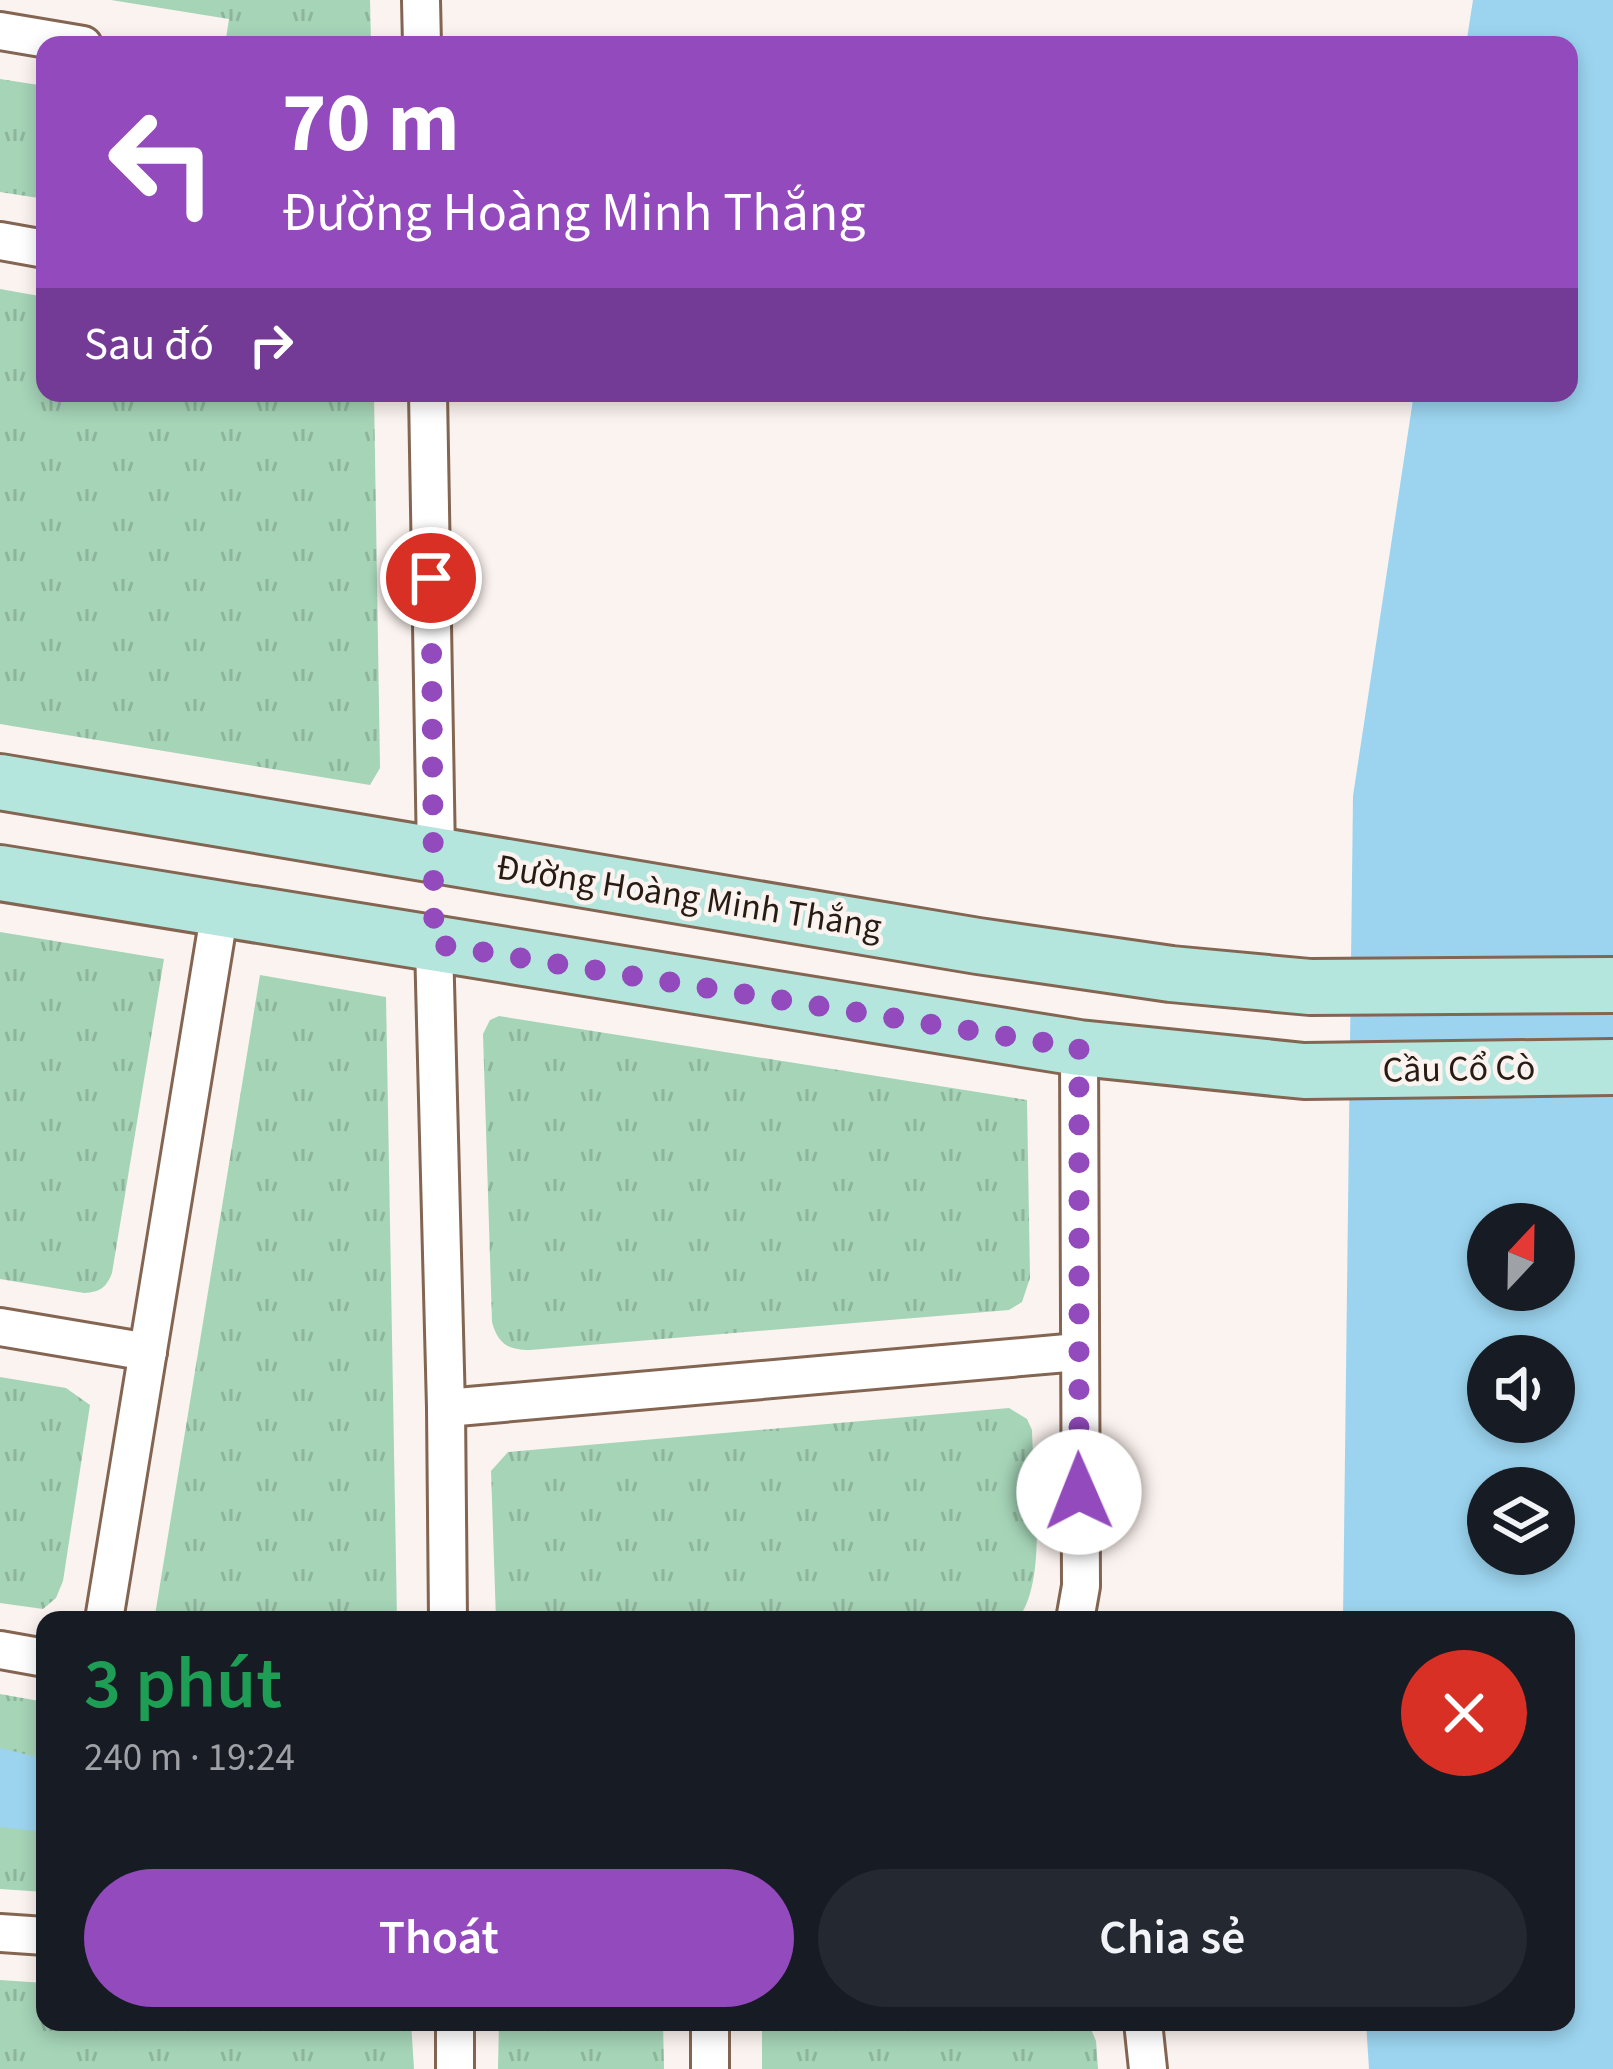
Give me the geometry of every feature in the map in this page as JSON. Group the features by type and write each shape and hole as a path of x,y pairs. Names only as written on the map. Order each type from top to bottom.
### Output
{"main road":[{"name":"Đường Hoàng Minh Thắng","path":"0,782 1085,962 1310,987 1613,985"},
{"path":"434,944 436,855"},
{"path":"0,873 1079,1048"},
{"name":"Cầu Cổ Cò","path":"1079,1048 1304,1071 1613,1067"}],"street":[{"path":"422,0 422,36"},
{"path":"0,31 36,37"},
{"path":"0,241 36,247"},
{"path":"428,402 436,855"},
{"path":"105,1611 220,910"},
{"path":"434,944 448,1611"},
{"path":"1077,1611 1081,1586 1079,1048"},
{"path":"0,1328 148,1352"},
{"path":"446,1408 1078,1352"},
{"path":"0,1650 36,1656"},
{"path":"0,1933 36,1935"},
{"path":"455,2031 455,2069"},
{"path":"710,2031 710,2069"},
{"path":"1144,2031 1148,2069"}],"green space":[{"path":"111,0 370,0 371,36 226,36 229,19"},
{"path":"0,79 36,85 36,198 0,192"},
{"path":"0,289 36,295 36,402 374,402 380,768 370,785 0,724"},
{"path":"0,932 164,959 112,1273 105,1286 94,1292 0,1279"},
{"path":"260,975 386,997 397,1611 156,1611"},
{"path":"499,1016 1027,1100 1030,1278 1022,1302 1009,1310 530,1350 510,1347 497,1336 492,1322 483,1034 490,1020"},
{"path":"0,1377 66,1388 90,1405 63,1581 56,1598 43,1609 0,1603"},
{"path":"1009,1408 1027,1419 1032,1430 1033,1581 1022,1611 496,1611 491,1471 508,1452"},
{"path":"0,1694 36,1700 36,1891 0,1889"},
{"path":"0,1980 36,1982 36,2031 412,2031 414,2069 0,2069"},
{"path":"499,2031 663,2031 664,2069 498,2069"},
{"path":"762,2031 1092,2031 1098,2069 762,2069"}],"water":[{"path":"1473,0 1613,0 1613,2069 1369,2069 1367,2031 1575,2031 1575,1611 1343,1611 1353,796 1413,402 1578,402 1578,36 1467,36"},
{"path":"0,1748 36,1757 36,1831 0,1827"}],"route":[{"path":"431,578 434,944 1079,1048 1079,1492"}]}
